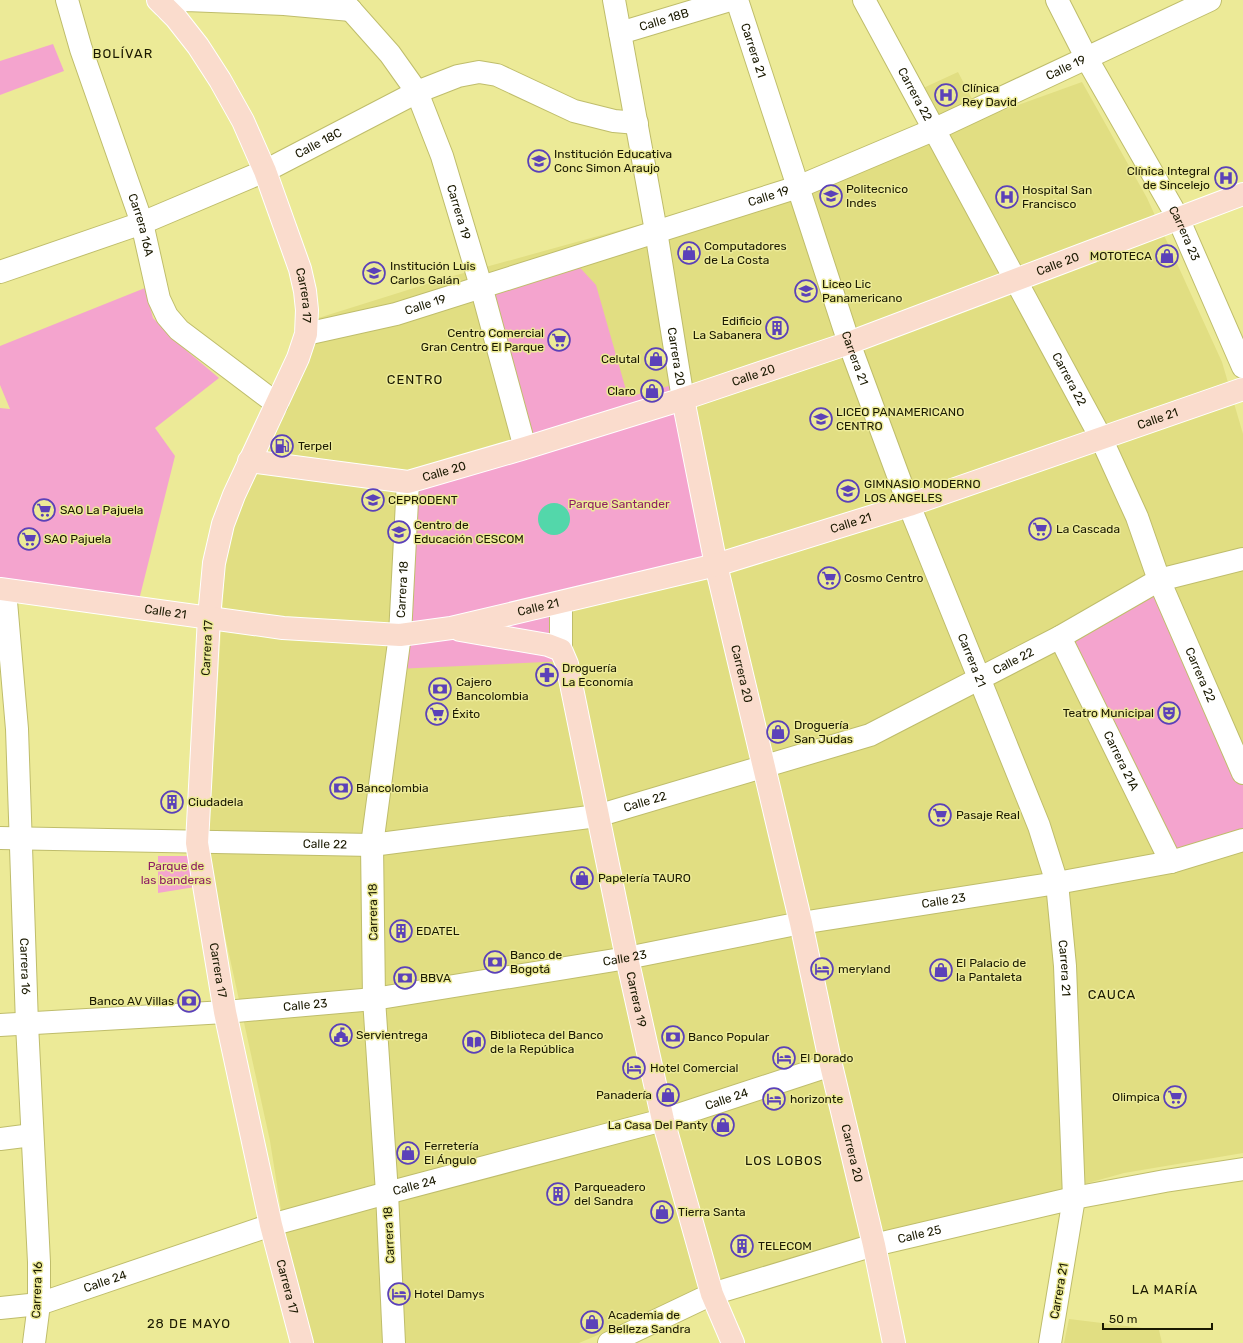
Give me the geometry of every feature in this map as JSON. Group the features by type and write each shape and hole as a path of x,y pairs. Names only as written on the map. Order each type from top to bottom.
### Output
{"main road":[{"name":"Carrera 17","path":"162,4 187,31 220,80 243,121 266,171 300,269 307,310 306,334 298,358 249,461 223,524 214,564 209,618 197,843 225,1012 271,1225 302,1343"},
{"name":"Calle 20","path":"249,461 408,482 683,399 849,343 1243,194"},
{"name":"Calle 21","path":"3,589 283,628 400,635 451,628 716,565 909,505 1243,389"},
{"name":"Carrera 20","path":"683,399 716,565 801,923 830,1065 874,1245 894,1343"},
{"name":"Calle 21","path":"451,628 548,645 561,650"},
{"name":"Carrera 19","path":"561,650 567,664 597,816 663,1120 712,1294 733,1343"}],"street":[{"name":"Carrera 16A","path":"67,0 81,49 142,224 159,299 167,316 179,330 277,404"},
{"path":"162,4 171,4 186,0 346,5"},
{"name":"Carrera 20","path":"614,0 656,232 683,399"},
{"name":"Calle 18B","path":"620,33 730,0"},
{"name":"Carrera 21","path":"737,0 849,343 909,505 1039,826 1057,883 1065,966 1074,1198 1050,1343"},
{"name":"Carrera 22","path":"864,0 1101,438 1137,518 1159,580 1243,774"},
{"name":"Carrera 23","path":"1057,0 1087,59 1178,218 1243,367"},
{"name":"Calle 19","path":"306,334 396,314 798,187 934,130 1210,0"},
{"name":"Carrera 19","path":"346,5 390,54 417,92 442,156 481,286 524,448"},
{"name":"Calle 18C","path":"0,272 142,224 266,171 417,92 458,76 479,72 497,75 574,111 614,121 637,123"},
{"name":"Carrera 18","path":"394,1343 387,1193 374,999 372,845 400,635 408,482"},
{"name":"Calle 22","path":"11,839 372,845 597,816 764,768 870,735 1060,637 1159,580 1243,559"},
{"name":"Carrera 16","path":"3,589 17,729 11,839 27,1024 39,1262 39,1304 34,1343"},
{"path":"561,602 561,650"},
{"name":"Carrera 21A","path":"1060,637 1171,862"},
{"name":"Calle 23","path":"0,1025 225,1012 374,999 627,958 801,923 1057,883 1171,862 1243,840"},
{"name":"Calle 24","path":"0,1308 39,1304 271,1225 663,1120 830,1065"},
{"path":"0,1139 32,1135"},
{"name":"Calle 25","path":"609,1343 712,1294 874,1245 1074,1198 1165,1181 1243,1169"}],"shaded area":[{"name":"Clínica Rey David","path":"958,72 972,99 937,116 919,90"},
{"path":"1082,82 1147,198 1222,362 1243,434 1243,1153 1124,1173 709,1288 579,1343 307,1343 292,1279 270,1141 207,854 227,536 312,320 446,278 787,184 971,122"},
{"path":"551,503 557,503 567,510 570,519 569,525 563,532 557,535 551,535 541,528 538,522 538,516 545,506"},
{"path":"1069,1319 1159,1330 1162,1343 1064,1343"}],"green space":[{"path":"53,44 64,71 0,95 0,61"},
{"name":"Parque Santander","path":"571,258 596,285 628,397 680,383 716,565 561,602 566,661 396,669 408,482 524,447 481,286"},
{"path":"145,288 153,318 181,346 219,378 155,428 175,456 137,608 0,587 0,408 10,409 0,385 0,346"},
{"path":"1159,580 1243,773 1243,840 1171,862 1060,637"},
{"name":"Parque de las banderas","path":"158,856 191,856 195,887 158,893"}],"place":[{"name":"Clínica Rey David","path":"946,95"},
{"name":"Institución Educativa Conc Simon Araujo","path":"539,161"},
{"name":"Clínica Integral de Sincelejo","path":"1226,178"},
{"name":"Politecnico Indes","path":"831,196"},
{"name":"Hospital San Francisco","path":"1007,197"},
{"name":"Computadores de La Costa","path":"689,253"},
{"name":"MOTOTECA","path":"1167,256"},
{"name":"Institución Luis Carlos Galán","path":"374,273"},
{"name":"Liceo Lic Panamericano","path":"806,291"},
{"name":"Edificio La Sabanera","path":"777,328"},
{"name":"Centro Comercial Gran Centro El Parque","path":"559,340"},
{"name":"Celutal","path":"656,359"},
{"name":"Claro","path":"652,391"},
{"name":"LICEO PANAMERICANO CENTRO","path":"821,419"},
{"name":"Terpel","path":"282,446"},
{"name":"GIMNASIO MODERNO LOS ANGELES","path":"848,491"},
{"name":"CEPRODENT","path":"373,500"},
{"name":"SAO La Pajuela","path":"44,510"},
{"name":"La Cascada","path":"1040,529"},
{"name":"Centro de Educación CESCOM","path":"399,532"},
{"name":"SAO Pajuela","path":"29,539"},
{"name":"Cosmo Centro","path":"829,578"},
{"name":"Droguería La Economía","path":"547,675"},
{"name":"Cajero Bancolombia","path":"440,689"},
{"name":"Teatro Municipal","path":"1169,713"},
{"name":"Éxito","path":"437,714"},
{"name":"Droguería San Judas","path":"778,732"},
{"name":"Bancolombia","path":"341,788"},
{"name":"Ciudadela","path":"172,802"},
{"name":"Pasaje Real","path":"940,815"},
{"name":"Papelería TAURO","path":"582,878"},
{"name":"EDATEL","path":"401,931"},
{"name":"Banco de Bogotá","path":"495,962"},
{"name":"meryland","path":"822,969"},
{"name":"El Palacio de la Pantaleta","path":"941,970"},
{"name":"BBVA","path":"405,978"},
{"name":"Banco AV Villas","path":"189,1001"},
{"name":"Servientrega","path":"341,1035"},
{"name":"Banco Popular","path":"673,1037"},
{"name":"Biblioteca del Banco de la República","path":"474,1042"},
{"name":"El Dorado","path":"784,1058"},
{"name":"Hotel Comercial","path":"634,1068"},
{"name":"Panadería","path":"668,1095"},
{"name":"Olimpica","path":"1175,1097"},
{"name":"horizonte","path":"774,1099"},
{"name":"La Casa Del Panty","path":"723,1125"},
{"name":"Ferretería El Ángulo","path":"408,1153"},
{"name":"Parqueadero del Sandra","path":"558,1194"},
{"name":"Tierra Santa","path":"662,1212"},
{"name":"TELECOM","path":"742,1246"},
{"name":"Hotel Damys","path":"399,1294"},
{"name":"Academia de Belleza Sandra","path":"592,1322"}],"district":[{"name":"BOLÍVAR","path":"123,53"},
{"name":"CENTRO","path":"415,379"},
{"name":"CAUCA","path":"1112,994"},
{"name":"LOS LOBOS","path":"784,1160"},
{"name":"LA MARÍA","path":"1165,1289"},
{"name":"28 DE MAYO","path":"189,1323"}]}
